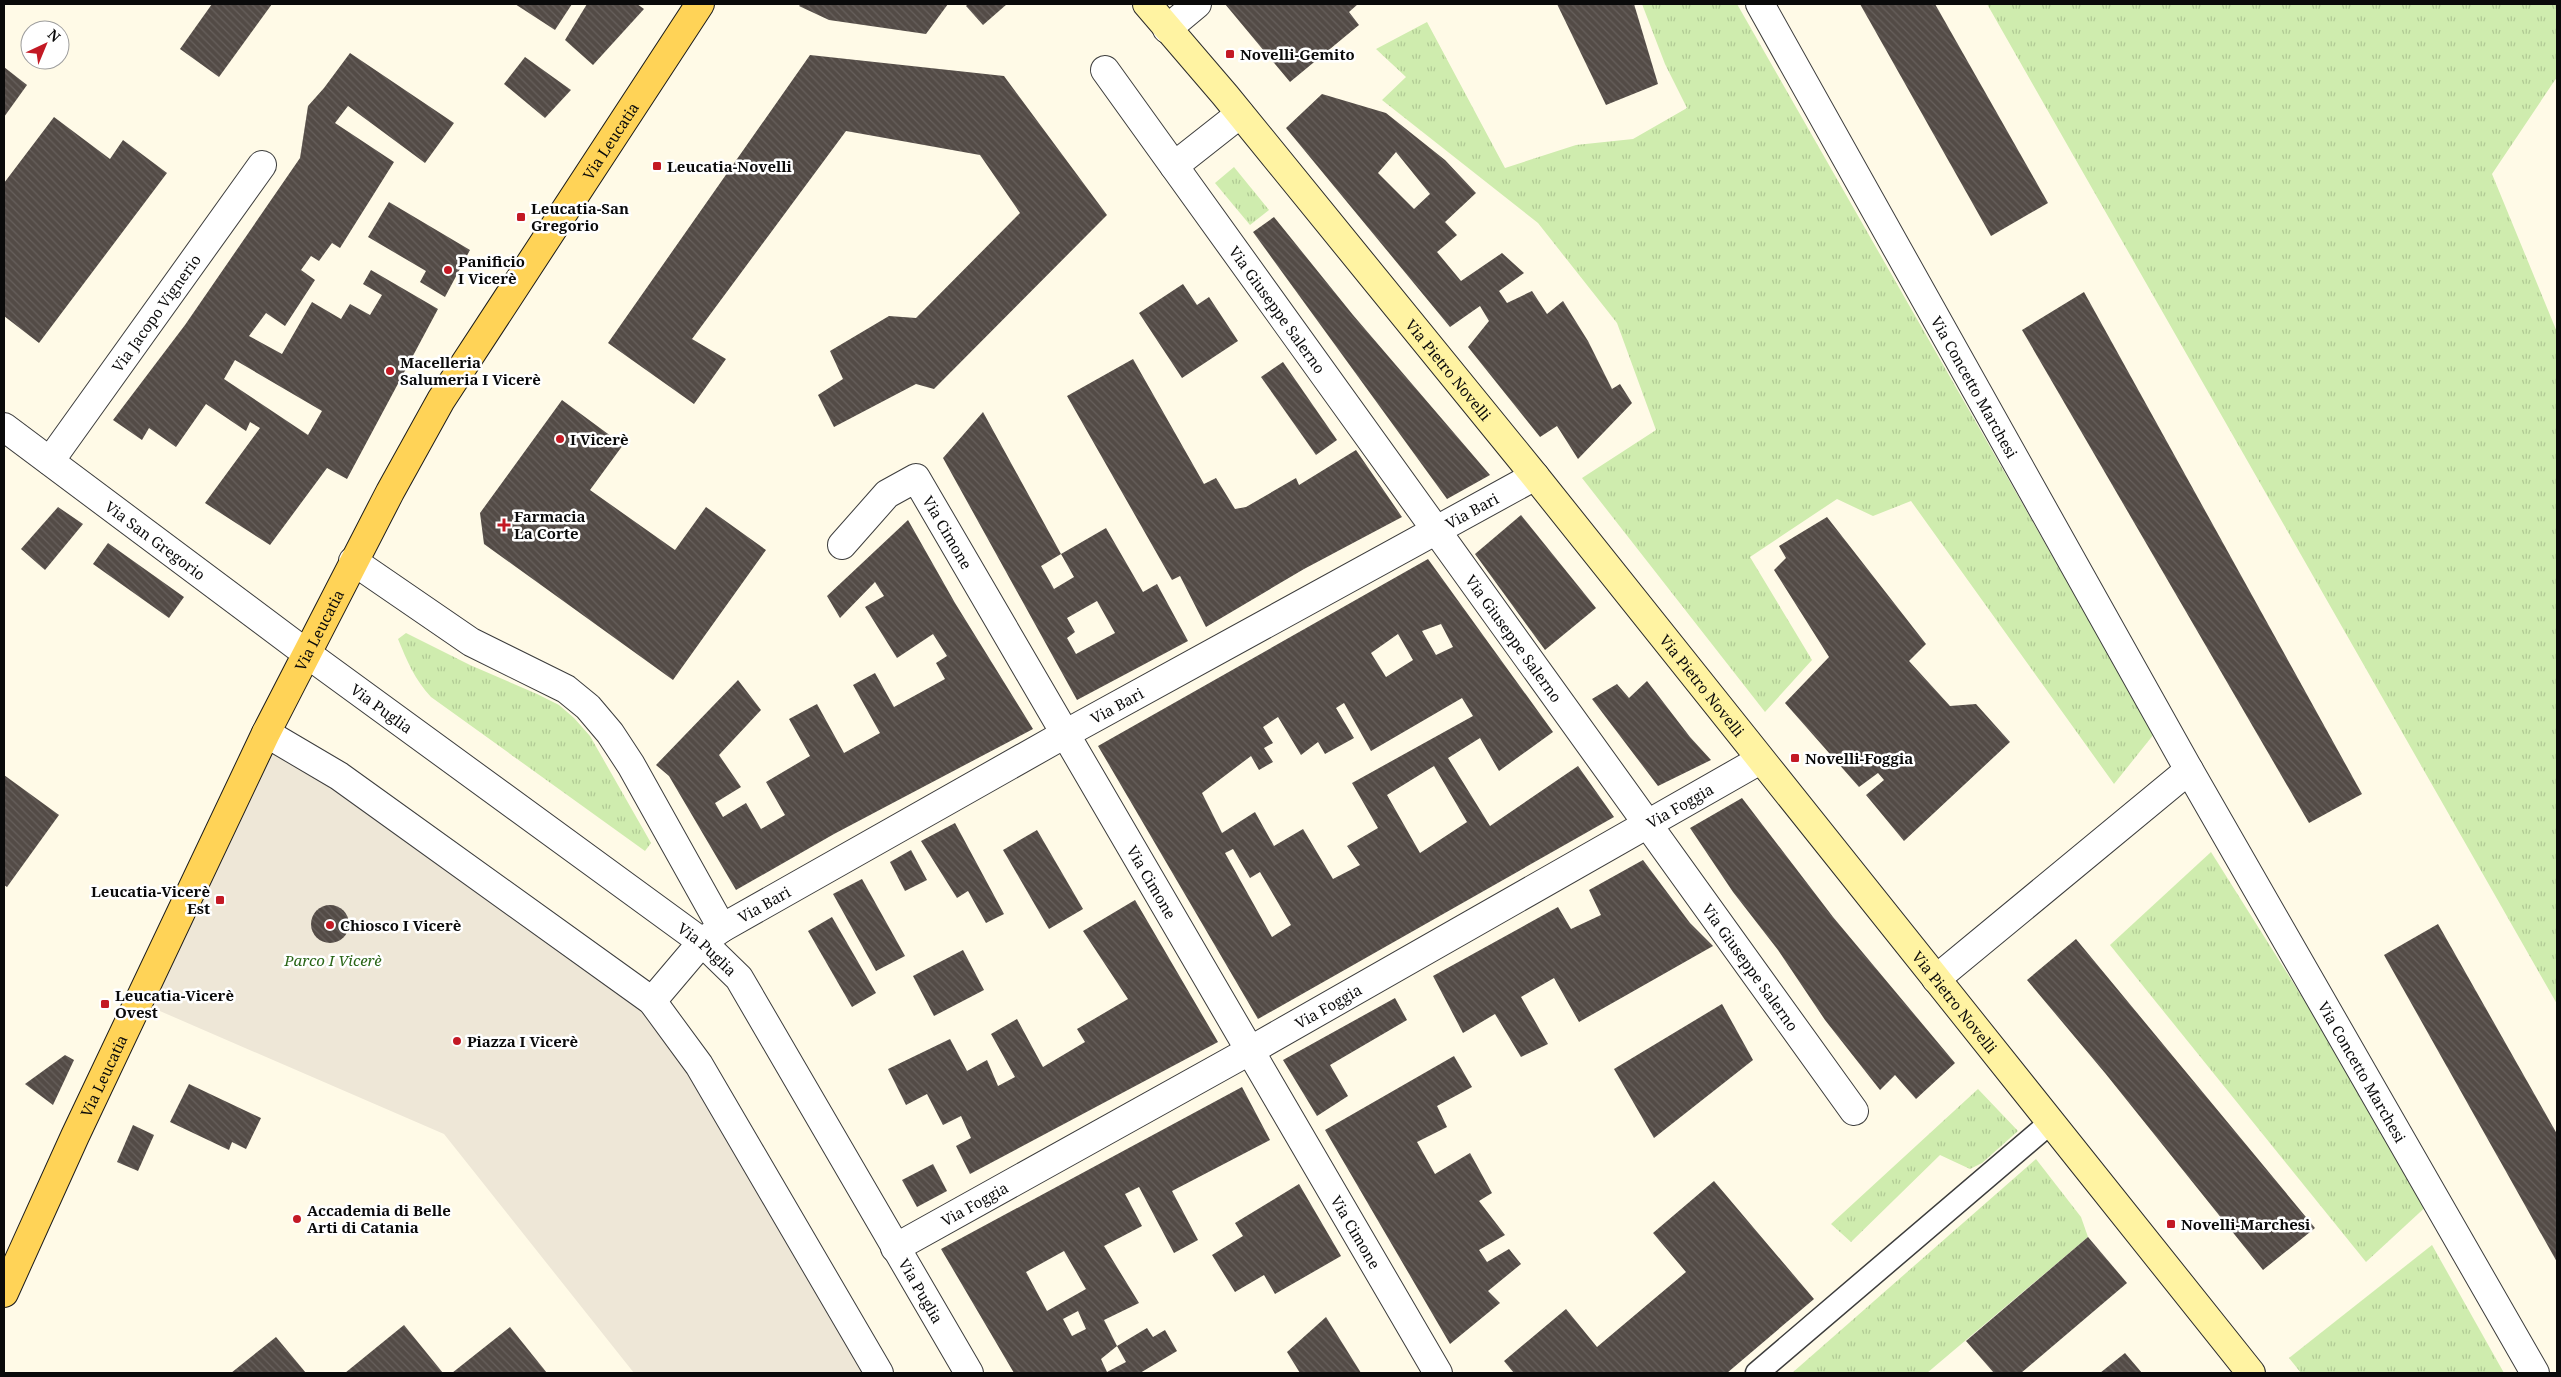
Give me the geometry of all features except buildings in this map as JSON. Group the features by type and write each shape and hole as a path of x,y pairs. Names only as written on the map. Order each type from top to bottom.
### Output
{"main road":[{"name":"Via Leucatia","path":"4,1293 75,1136 266,733 353,561 441,400 700,4"},
{"name":"Via Pietro Novelli","path":"1147,4 1240,114 1535,476 2251,1373"}],"street":[{"path":"1167,29 1196,4"},
{"name":"Via Concetto Marchesi","path":"1760,4 2189,770 2535,1373"},
{"name":"Via Giuseppe Salerno","path":"1105,70 1854,1111"},
{"path":"1174,166 1240,114"},
{"name":"Via Jacopo Vignerio","path":"50,461 262,165"},
{"name":"Via San Gregorio","path":"4,427 306,653"},
{"name":"Via Bari","path":"712,935 1065,734 1535,476"},
{"name":"Via Cimone","path":"842,545 887,494 916,478 1438,1373"},
{"name":"Via Puglia","path":"353,561 471,642 566,689 588,707 610,733 631,765 712,935 968,1373"},
{"name":"Via Puglia","path":"306,653 712,935"},
{"path":"266,733 339,776 652,1001 699,1065 878,1373"},
{"name":"Via Foggia","path":"895,1248 1251,1050 1760,760"},
{"path":"1936,979 2189,770"},
{"path":"652,1001 712,935"}],"lane":[{"path":"1757,1373 2050,1123"}],"green space":[{"path":"1642,4 1737,4 2154,734 2114,784 1911,501 1873,516 1837,499 1750,557 1812,660 1765,712 1582,478 1656,430 1617,323 1538,223 1382,100 1406,77 1376,49 1427,22 1505,168 1576,145 1633,139 1687,108 1665,64"},
{"path":"1987,4 2557,4 2557,77 2492,174 2557,332 2557,1004"},
{"path":"1234,167 1269,210 1250,225 1215,183"},
{"path":"406,633 470,665 559,705 574,718 590,736 651,843 645,851 431,697 425,691 408,663 398,639"},
{"path":"2211,852 2431,1202 2366,1262 2110,945"},
{"path":"1978,1089 2018,1131 1982,1163 1970,1169 1940,1155 1851,1242 1831,1224"},
{"path":"2036,1159 2081,1217 2088,1237 1927,1373 1792,1373"},
{"path":"2432,1245 2504,1373 2301,1373 2289,1358"}],"shaded area":[{"name":"Piazza I Vicerè","path":"266,733 652,1001 879,1373 634,1373 444,1134 139,1002"}],"place":[{"name":"Novelli-Gemito","path":"1230,54"},
{"name":"Leucatia-Novelli","path":"657,166"},
{"name":"Leucatia-San Gregorio","path":"521,217"},
{"name":"Panificio I Vicerè","path":"448,270"},
{"name":"Macelleria Salumeria I Vicerè","path":"390,371"},
{"name":"I Vicerè","path":"560,439"},
{"name":"Farmacia La Corte","path":"504,525"},
{"name":"Novelli-Foggia","path":"1795,758"},
{"name":"Leucatia-Vicerè Est","path":"220,900"},
{"name":"Chiosco I Vicerè","path":"330,925"},
{"name":"Leucatia-Vicerè Ovest","path":"105,1004"},
{"name":"Piazza I Vicerè","path":"457,1041"},
{"name":"Accademia di Belle Arti di Catania","path":"297,1219"},
{"name":"Novelli-Marchesi","path":"2171,1224"}],"park label":[{"name":"Parco I Vicerè","path":"333,960"}]}
